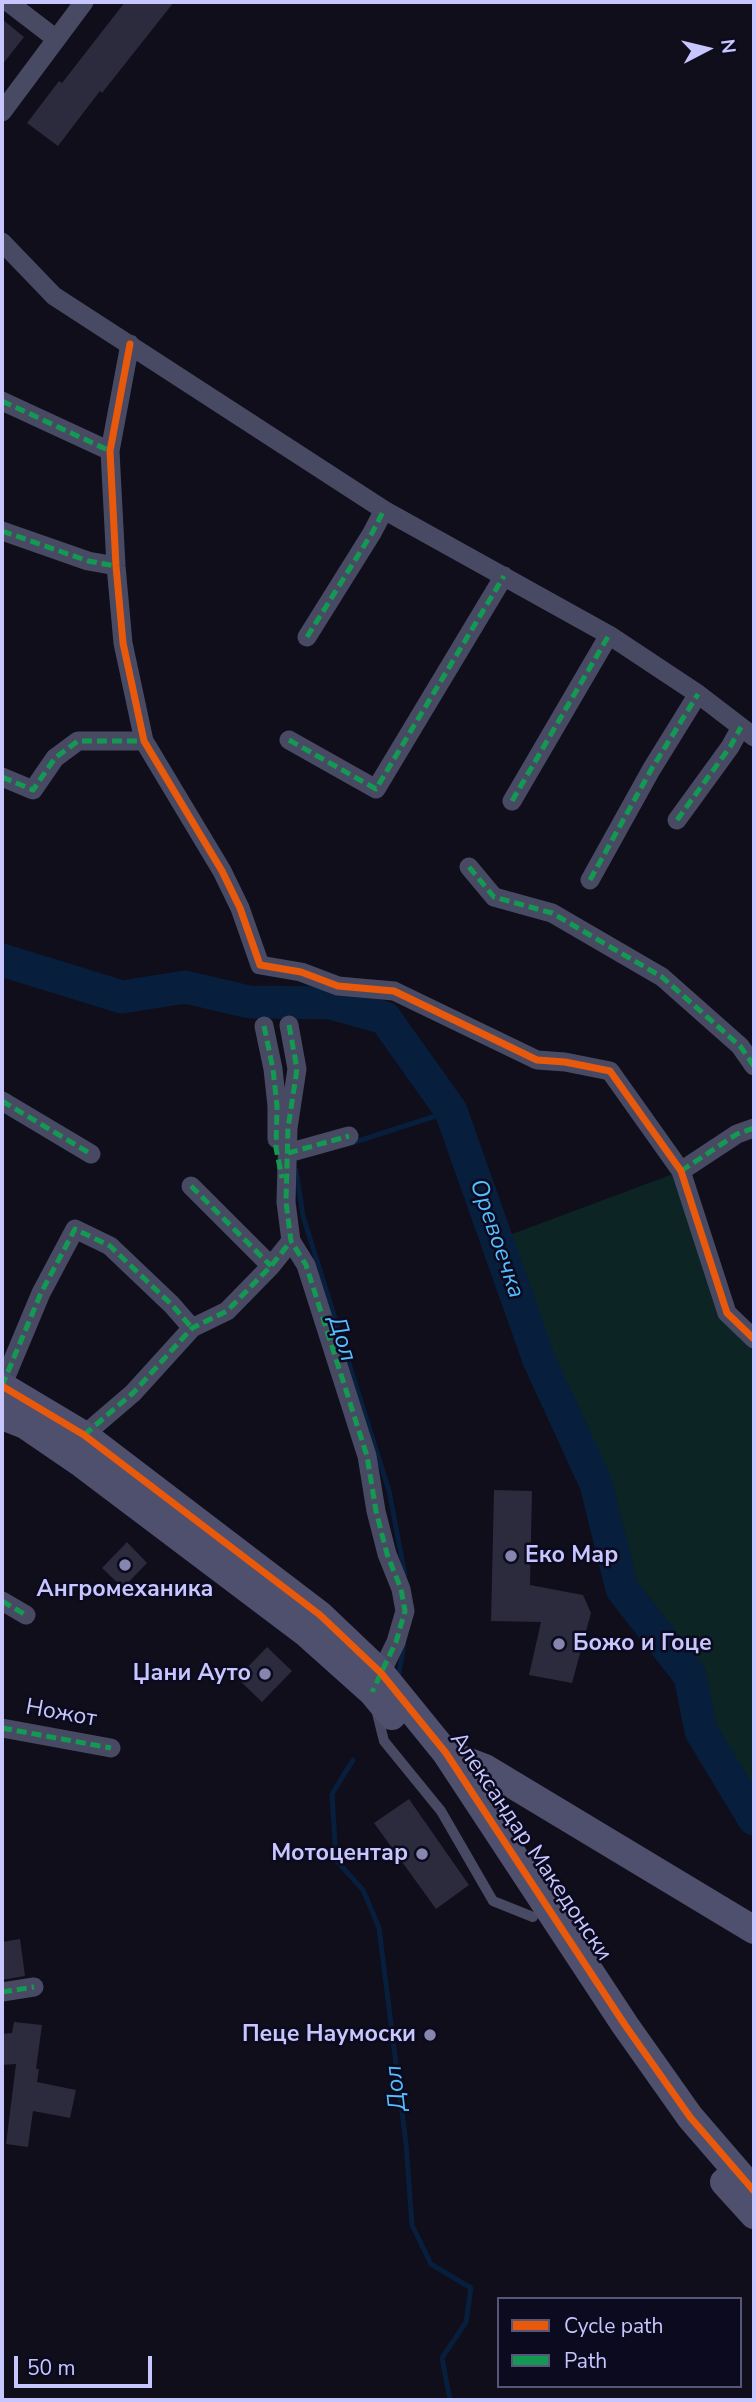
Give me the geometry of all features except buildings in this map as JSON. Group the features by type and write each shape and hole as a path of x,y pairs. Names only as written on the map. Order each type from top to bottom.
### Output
{"street":[{"path":"8,2 55,38"},
{"path":"2,112 84,2"},
{"path":"2,242 54,296 384,510 609,635 698,694 748,732 730,747 677,820"},
{"path":"130,344 110,451 123,643 144,741 222,870 240,908 260,965 301,972 338,986 394,991 537,1060 565,1062 610,1071 681,1171 727,1313 754,1339"},
{"path":"2,401 110,451"},
{"path":"307,637 384,510"},
{"path":"2,531 88,561 116,566"},
{"path":"289,740 376,789 504,576"},
{"path":"512,801 609,635"},
{"path":"590,880 651,770 698,694"},
{"path":"2,777 33,790 55,758 78,741 144,741"},
{"path":"468,867 494,897 552,913 662,977 740,1046 754,1066"},
{"path":"264,1026 273,1069 277,1106 276,1148 291,1241 306,1265 367,1456 376,1511 387,1554 401,1589 405,1611 396,1642 377,1683"},
{"path":"286,1202 288,1128 297,1069 289,1026"},
{"path":"2,1101 91,1154"},
{"path":"681,1171 737,1134 754,1128"},
{"path":"288,1153 349,1136"},
{"path":"191,1186 271,1266"},
{"name":"Александар Македонски","path":"192,1328 172,1305 110,1246 75,1228 41,1293 2,1386 84,1435 320,1615 439,1759 690,2117 754,2191"},
{"path":"84,1435 133,1393 192,1328 227,1311 271,1266 291,1241"},
{"name":"Александар Македонски","path":"2,1416 25,1425 82,1464 306,1633 377,1683"},
{"path":"2,1601 26,1615"},
{"name":"Ножот","path":"2,1728 111,1748"},
{"name":"Александар Македонски","path":"439,1759 533,1917 615,2038 722,2180 754,2215"},
{"name":"Александар Македонски","path":"439,1759 485,1768 754,1930"},
{"path":"2,1992 34,1987"}],"lane":[{"path":"377,1683 384,1741 441,1811 493,1901 533,1917"}],"green space":[{"path":"681,1171 727,1313 754,1339 754,1819 701,1731 690,1676 622,1589 596,1484 539,1360 496,1240"}],"waterway":[{"name":"Оревоечка","path":"2,960 122,997 185,987 249,1002 331,1003 385,1018 451,1111 539,1360 596,1484 622,1589 690,1676 701,1731 754,1819"},
{"name":"Дол","path":"352,1143 451,1111"},
{"name":"Дол","path":"296,1170 303,1216 389,1491 405,1575"},
{"name":"Дол","path":"398,1678 404,1644"},
{"name":"Дол","path":"353,1760 332,1794 336,1860 363,1890 379,1928 406,2144 412,2225 431,2264 471,2288 466,2322 442,2358 450,2400"}],"marked path":[{"path":"2,401 110,451"},
{"path":"307,637 384,510"},
{"path":"2,531 88,561 116,566"},
{"path":"289,740 376,789 504,576"},
{"path":"512,801 609,635"},
{"path":"590,880 651,770 698,694"},
{"path":"677,820 730,747 741,727"},
{"path":"2,777 33,790 55,758 78,741 144,741"},
{"path":"469,867 494,897 552,913 662,977 740,1046 754,1066"},
{"path":"289,1025 297,1069 288,1128 286,1202 291,1241 306,1265 367,1456 376,1511 387,1554 401,1589 405,1611 396,1642 372,1692"},
{"path":"264,1026 273,1069 277,1106 276,1148 282,1178"},
{"path":"2,1101 91,1154"},
{"path":"681,1171 737,1134 754,1128"},
{"path":"288,1153 349,1136"},
{"path":"191,1186 271,1266"},
{"path":"2,1386 41,1293 75,1229 110,1246 172,1305 192,1328"},
{"path":"84,1435 133,1393 192,1328 227,1311 271,1266 291,1241"},
{"path":"2,1601 26,1615"},
{"path":"2,1728 111,1748"},
{"path":"2,1992 34,1987"}],"cycle path":[{"path":"130,344 110,451 123,643 144,741 222,871 240,908 260,965 301,972 338,986 394,991 537,1060 565,1062 610,1071 681,1171 727,1313 754,1339"},
{"path":"2,1386 84,1435 320,1615 381,1673 446,1753 625,2025 690,2117 754,2191"}],"place":[{"name":"Еко Мар","path":"511,1556"},
{"name":"Ангромеханика","path":"125,1565"},
{"name":"Божо и Гоце","path":"559,1644"},
{"name":"Џани Ауто","path":"265,1674"},
{"name":"Мотоцентар","path":"422,1854"},
{"name":"Пеце Наумоски","path":"430,2035"}]}
